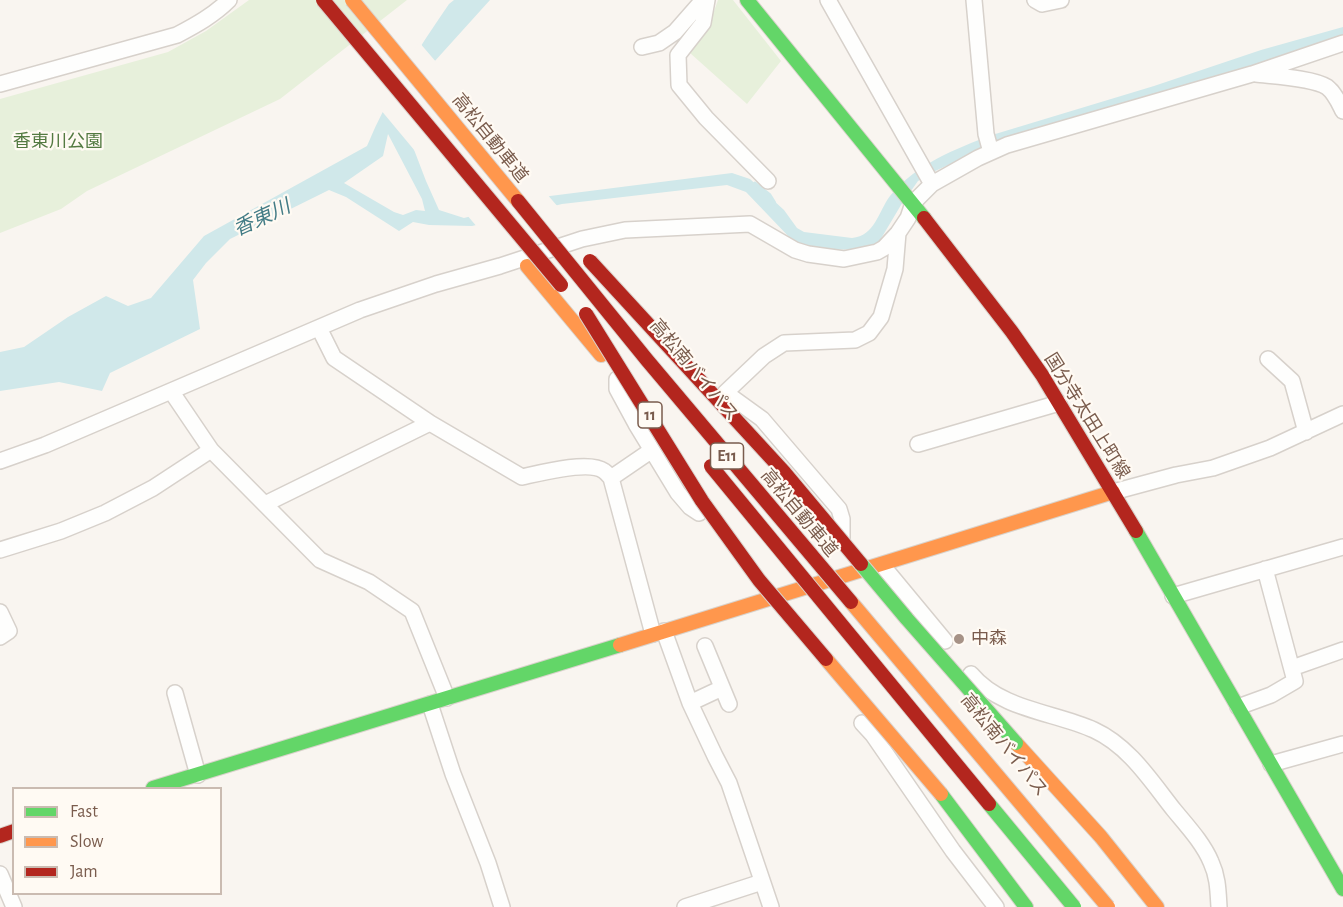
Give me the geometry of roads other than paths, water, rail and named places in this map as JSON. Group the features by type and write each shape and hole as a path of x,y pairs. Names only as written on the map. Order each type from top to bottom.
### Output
{"main road":[{"name":"11","path":"313,0 704,480"},
{"path":"323,0 653,396"},
{"name":"高松自動車道","path":"352,0 647,360 1109,907"},
{"name":"高松南バイパス","path":"359,0 559,234 626,317 845,576 1109,907"},
{"name":"国分寺太田上町線","path":"747,0 898,184 1012,332 1042,375 1113,492 1343,889"},
{"path":"468,139 530,195"},
{"path":"559,234 784,472 908,619 1101,837 1157,907"},
{"path":"578,305 702,501 759,580 941,794 1026,907"},
{"name":"高松自動車道","path":"706,460 1074,907"},
{"path":"159,787 1113,492"},
{"path":"762,549 1060,907"}],"street":[{"path":"0,84 177,35 206,19 229,0"},
{"path":"642,47 659,43 675,32 705,0"},
{"path":"705,0 703,23 678,55 679,85 705,118 768,181"},
{"path":"828,0 931,181"},
{"path":"974,0 989,145"},
{"path":"1035,0 1042,4 1061,0"},
{"path":"0,461 45,445 360,310 436,284 522,259 559,234 582,240 624,230 750,225 795,250 808,254 844,259 877,252 898,233 908,218 912,202 931,181 989,145 1007,145 1252,74 1343,43"},
{"path":"1252,74 1317,82 1334,94 1343,111"},
{"path":"725,393 764,356 784,343 855,340 869,333 881,317 895,269 898,233"},
{"path":"626,317 762,419 839,509 842,519 845,576"},
{"path":"319,328 334,358 430,423 522,477 564,468 583,467 603,470 611,478 658,633 714,756 729,783 771,907"},
{"path":"1268,359 1292,381 1306,432"},
{"path":"617,375 617,389 622,400 678,493 690,507 708,520 737,532"},
{"path":"171,391 211,450 320,560 369,582 412,611 447,698"},
{"path":"918,444 1059,403"},
{"path":"1113,492 1176,475 1213,468 1270,448 1343,414"},
{"path":"265,504 430,423"},
{"path":"0,550 61,531 105,513 153,488 211,450"},
{"path":"611,478 652,450"},
{"path":"1173,596 1343,547"},
{"path":"882,565 977,681 1001,697 1025,708 1067,719 1097,731 1117,744 1134,760 1200,842 1211,862 1218,884 1219,907"},
{"path":"1238,707 1271,695 1295,681 1265,570"},
{"path":"797,591 788,625 796,641 873,735 996,907"},
{"path":"0,612 9,631 0,637"},
{"path":"705,646 729,704"},
{"path":"1292,668 1343,650"},
{"path":"690,703 722,688"},
{"path":"175,693 198,774"},
{"path":"430,704 502,907"},
{"path":"1271,764 1343,744"},
{"path":"0,874 15,907"},
{"path":"686,907 721,901 762,882"}],"water":[{"name":"香東川","path":"454,0 490,0 434,62 400,113 439,210 464,218 550,196 732,173 750,179 784,210 797,228 804,232 852,238 866,233 871,228 890,196 912,175 924,166 964,146 992,135 1154,86 1261,50 1343,27 1343,39 992,145 918,181 879,242 863,249 826,250 806,246 791,239 746,192 727,185 562,204 472,226 429,225 413,222 399,231 346,197 329,190 230,239 193,280 200,329 110,373 102,391 59,382 0,391 0,352 24,347 68,317 106,296 128,306 151,298 204,236 367,146 404,73 449,4","holes":["388,134 422,199 425,211 416,210 403,215 344,183 383,156"]}],"waterway":[{"path":"755,184 769,195 774,203"}],"place":[{"name":"中森","path":"959,639"}],"park label":[{"name":"香東川公園","path":"58,142"}]}
